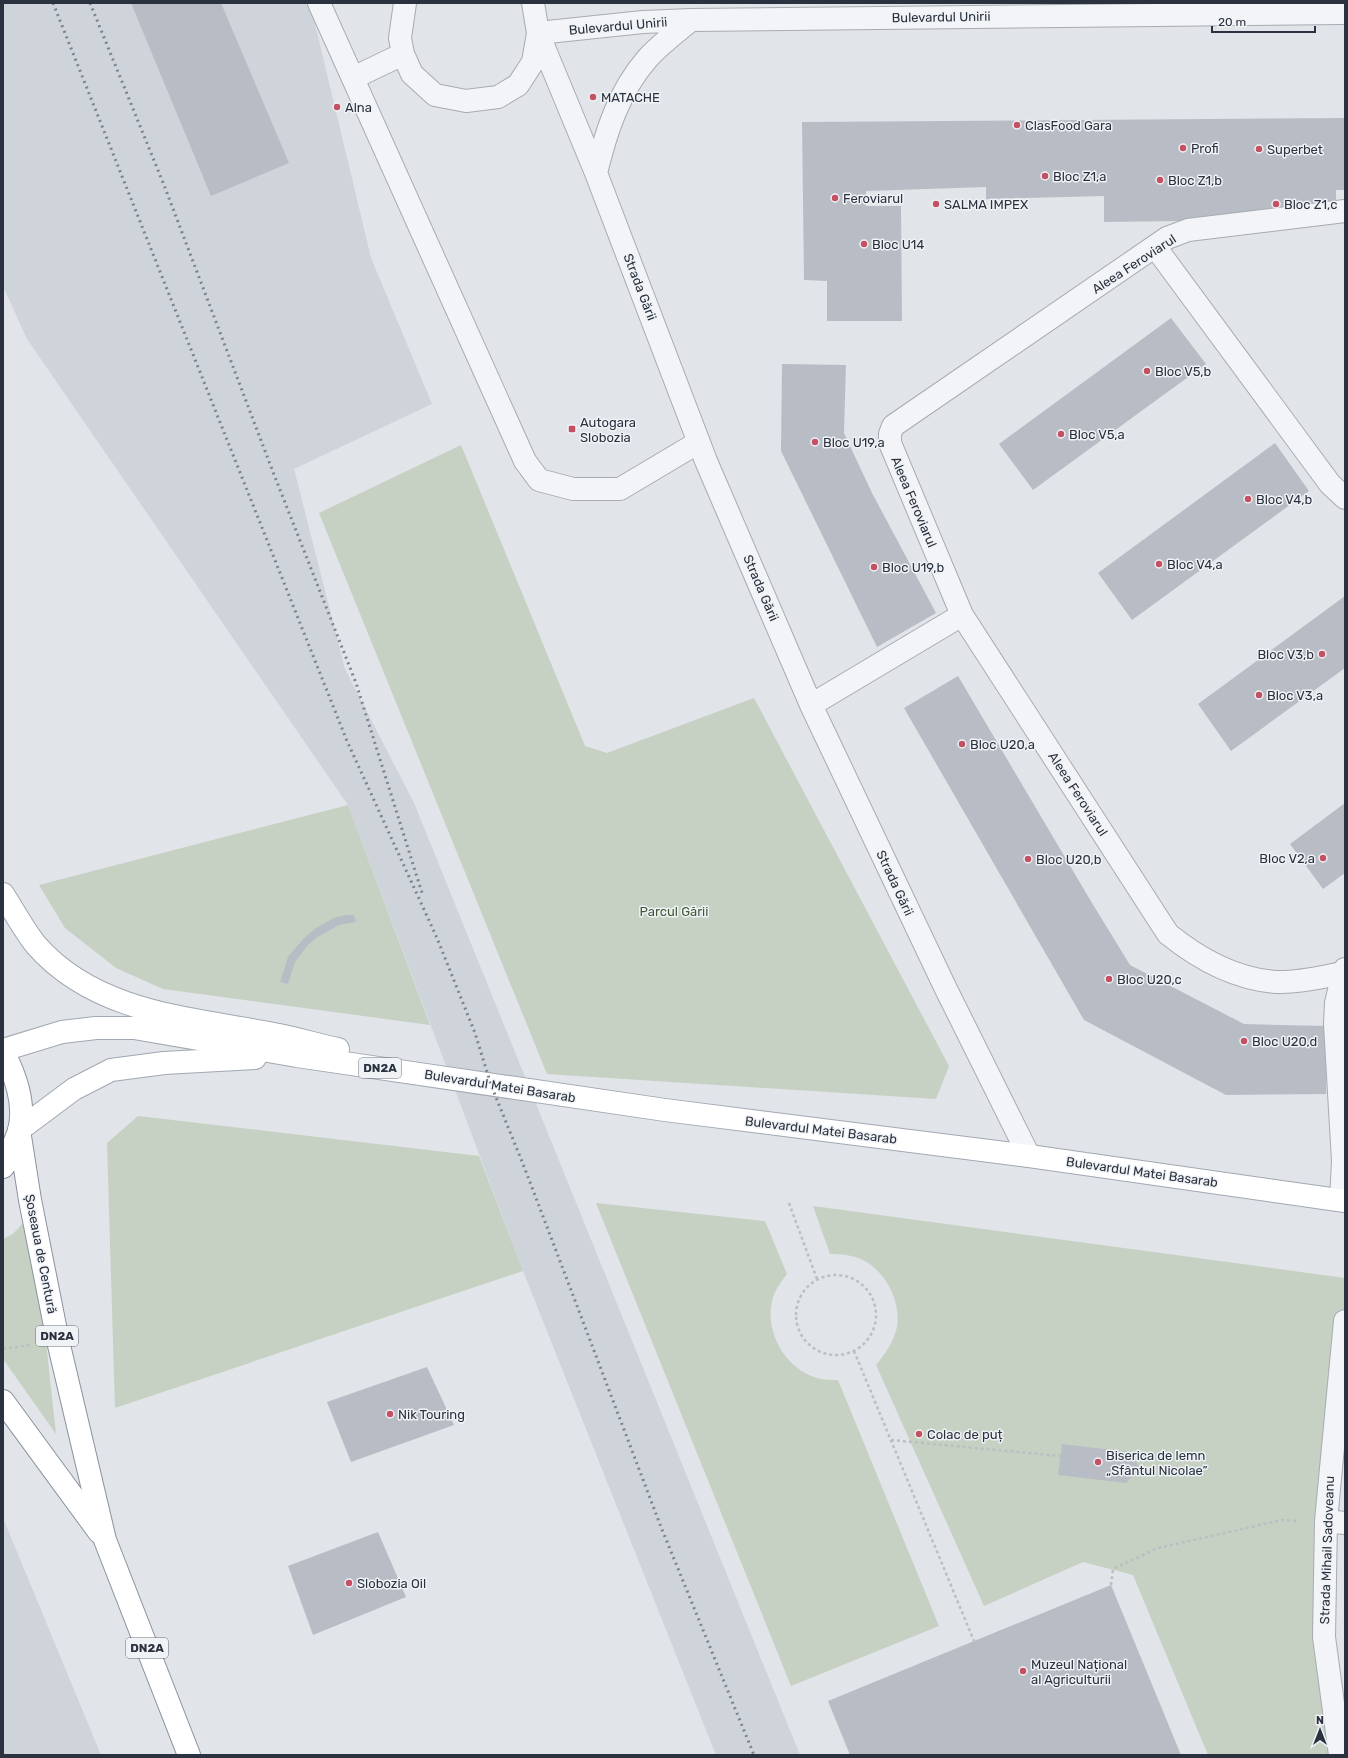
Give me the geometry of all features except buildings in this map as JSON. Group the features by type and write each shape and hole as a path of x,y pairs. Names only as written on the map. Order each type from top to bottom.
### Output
{"main road":[{"path":"3,894 36,945 63,970 93,989 127,1004 175,1016 279,1035 464,1080"},
{"name":"Bulevardul Matei Basarab","path":"3,1050 62,1032 96,1028 134,1028 297,1056 665,1110 1028,1156 1343,1200"},
{"name":"DN2A","path":"3,1050 15,1074 21,1102 19,1130 3,1167"},
{"name":"Bulevardul Matei Basarab","path":"19,1130 74,1089 111,1070 164,1063 297,1056"},
{"name":"Șoseaua de Centură","path":"19,1130 30,1200 58,1341 105,1540 189,1755"},
{"name":"Șoseaua de Centură","path":"3,1401 105,1540"}],"street":[{"path":"319,3 525,461 539,480 573,489 620,488 699,442"},
{"path":"406,3 400,38 403,54 412,74 435,95 466,101 498,96 518,85 533,62 538,33"},
{"name":"Strada Gării","path":"533,3 538,33 596,173 706,461 811,705 948,993 1028,1156"},
{"name":"Bulevardul Unirii","path":"538,33 643,22 691,20 1345,13"},
{"path":"596,173 604,139 615,110 629,84 648,58 691,20"},
{"path":"353,78 403,54"},
{"name":"Aleea Feroviarul","path":"1343,1200 1343,1162 1335,1024 1336,1003 1344,971 1303,980 1276,982 1246,977 1218,967 1195,954 1168,934 962,615 894,456 890,443 890,434 893,426 1156,248 1167,238 1188,230 1345,211"},
{"path":"1156,248 1330,484 1345,498"},
{"path":"811,705 962,615"},
{"name":"Strada Mihail Sadoveanu","path":"1340,1755 1324,1637 1335,1522 1345,1321"}],"path":[{"path":"789,1202 817,1279"},
{"path":"830,1275 843,1275 855,1280 866,1288 873,1299 876,1312 875,1325 870,1337 861,1347 854,1351 837,1355 823,1354 811,1347 802,1338 796,1325 796,1312 799,1299 806,1287 817,1279 830,1275"},
{"path":"854,1351 974,1641"},
{"path":"891,1440 1060,1456"},
{"path":"1111,1585 1113,1570 1158,1548 1282,1520 1335,1522"}],"shaded area":[{"path":"3,3 310,3 371,258 432,404 294,469 345,669 414,803 800,1755 716,1755 523,1271 348,805 27,339 3,286"},
{"path":"3,1518 101,1755 3,1755"}],"green space":[{"name":"Parcul Gării","path":"461,445 585,746 607,753 754,698 949,1066 936,1099 547,1074 319,513"},
{"path":"348,805 430,1025 163,989 116,968 65,928 39,885"},
{"path":"138,1116 479,1156 523,1271 115,1408 107,1143"},
{"path":"596,1203 765,1221 787,1274 775,1292 771,1305 773,1331 778,1344 794,1365 805,1373 819,1379 838,1380 939,1626 791,1686"},
{"path":"813,1206 1345,1278 1345,1321 1326,1521 1340,1755 1208,1755 1133,1575 1083,1562 984,1606 876,1365 888,1349 896,1331 898,1321 895,1300 891,1290 886,1281 872,1265 855,1257 830,1254"},
{"path":"32,1213 56,1434 3,1359 3,1239 13,1234"}],"railway":[{"path":"53,3 347,741 437,938 475,1033 491,1085 525,1169 661,1527 754,1755"},
{"path":"90,3 164,185 273,472 356,683 423,896"}],"place":[{"name":"MATACHE","path":"593,97"},
{"name":"Alna","path":"337,107"},
{"name":"ClasFood Gara","path":"1017,125"},
{"name":"Profi","path":"1183,148"},
{"name":"Superbet","path":"1259,149"},
{"name":"Bloc Z1,a","path":"1045,176"},
{"name":"Bloc Z1,b","path":"1160,180"},
{"name":"Feroviarul","path":"835,198"},
{"name":"SALMA IMPEX","path":"936,204"},
{"name":"Bloc Z1,c","path":"1276,204"},
{"name":"Bloc U14","path":"864,244"},
{"name":"Bloc V5,b","path":"1147,371"},
{"name":"Autogara Slobozia","path":"572,429"},
{"name":"Bloc V5,a","path":"1061,434"},
{"name":"Bloc U19,a","path":"815,442"},
{"name":"Bloc V4,b","path":"1248,499"},
{"name":"Bloc V4,a","path":"1159,564"},
{"name":"Bloc U19,b","path":"874,567"},
{"name":"Bloc V3,b","path":"1322,654"},
{"name":"Bloc V3,a","path":"1259,695"},
{"name":"Bloc U20,a","path":"962,744"},
{"name":"Bloc V2,a","path":"1323,858"},
{"name":"Bloc U20,b","path":"1028,859"},
{"name":"Bloc U20,c","path":"1109,979"},
{"name":"Bloc U20,d","path":"1244,1041"},
{"name":"Nik Touring","path":"390,1414"},
{"name":"Colac de puț","path":"919,1434"},
{"name":"Biserica de lemn „Sfântul Nicolae”","path":"1098,1462"},
{"name":"Slobozia Oil","path":"349,1583"},
{"name":"Muzeul Național al Agriculturii","path":"1023,1671"}]}
